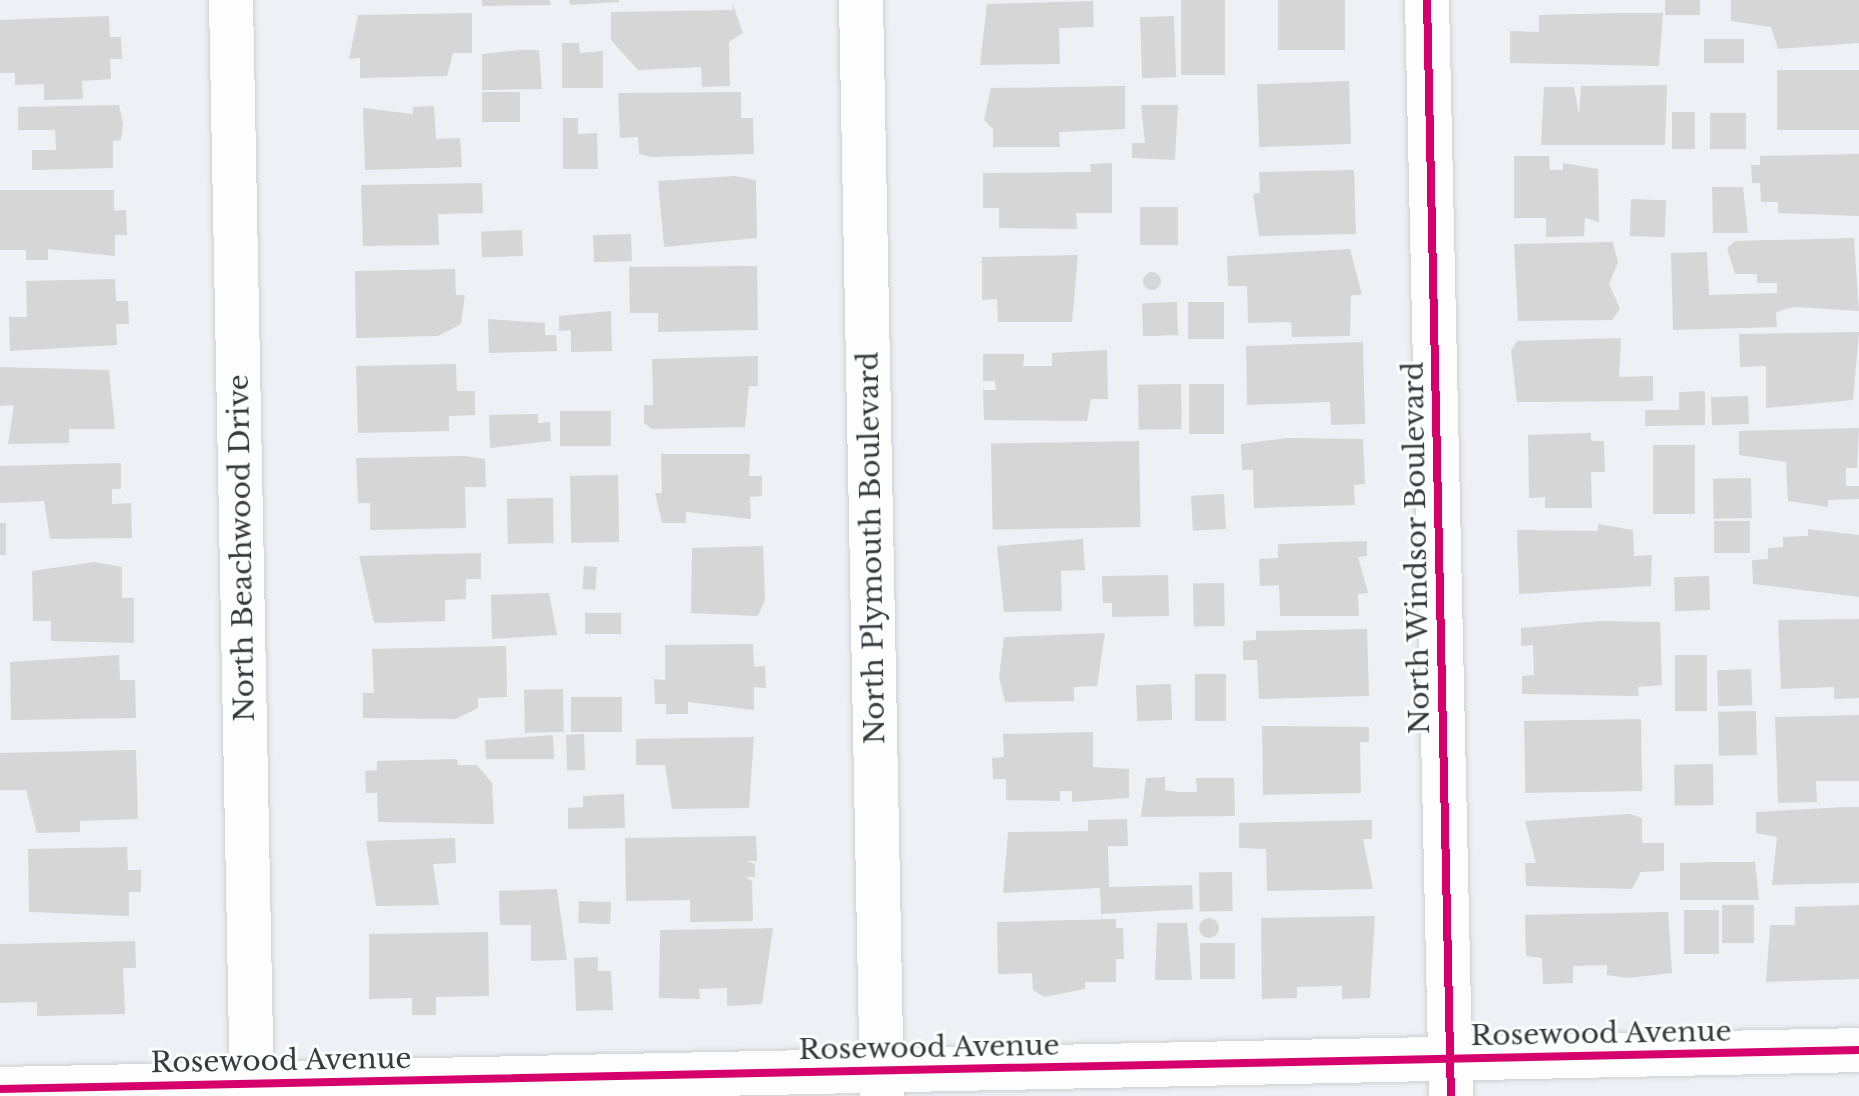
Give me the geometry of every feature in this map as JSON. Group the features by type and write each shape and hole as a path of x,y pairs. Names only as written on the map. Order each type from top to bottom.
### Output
{"street":[{"name":"North Beachwood Drive","path":"231,0 252,1090"},
{"name":"North Plymouth Boulevard","path":"861,0 882,1083"},
{"name":"North Windsor Boulevard","path":"1427,0 1451,1078"},
{"name":"Rosewood Avenue","path":"0,1089 252,1090 1451,1078 1859,1050"}],"building":[{"path":"482,0 550,0 551,5 482,6"},
{"path":"569,0 619,0 619,2 570,5"},
{"path":"1181,0 1225,0 1225,75 1181,75"},
{"path":"1278,0 1345,0 1345,50 1278,50"},
{"path":"1665,0 1700,0 1700,15 1665,15"},
{"path":"1731,0 1859,0 1859,43 1778,49 1771,27 1731,21"},
{"path":"1093,1 1094,27 1059,28 1060,64 980,65 987,4"},
{"path":"732,2 743,33 729,42 730,86 702,87 701,67 638,70 611,40 611,12 733,10"},
{"path":"472,13 472,53 453,53 447,76 360,78 360,58 349,59 358,15"},
{"path":"1663,13 1659,66 1510,63 1510,31 1539,32 1539,15"},
{"path":"109,16 110,37 121,37 122,59 110,59 111,79 82,81 83,99 44,100 44,84 15,85 15,73 0,73 0,20"},
{"path":"1174,16 1176,77 1142,78 1140,17"},
{"path":"1704,39 1744,39 1744,63 1704,63"},
{"path":"562,43 579,43 580,53 603,51 603,88 562,88"},
{"path":"539,50 542,89 482,90 482,54"},
{"path":"1777,70 1859,70 1859,130 1777,130"},
{"path":"1349,81 1351,144 1259,147 1257,84"},
{"path":"1667,85 1665,145 1541,145 1544,87 1574,87 1579,114 1581,86"},
{"path":"1125,86 1125,129 1059,132 1060,147 993,147 993,129 984,120 991,88"},
{"path":"482,92 520,92 520,122 482,122"},
{"path":"741,92 741,118 753,118 754,154 652,157 639,154 638,137 620,138 618,93"},
{"path":"119,105 123,123 121,140 113,141 113,168 32,170 32,150 56,150 55,130 18,130 18,107"},
{"path":"1141,105 1178,105 1175,160 1132,158 1132,143 1145,143"},
{"path":"434,106 436,139 460,138 462,167 365,170 363,108 413,114 413,107"},
{"path":"1672,112 1695,112 1695,149 1672,149"},
{"path":"1710,113 1746,113 1746,149 1710,149"},
{"path":"563,118 578,118 578,134 597,133 598,169 563,169"},
{"path":"1859,154 1859,216 1778,213 1778,202 1761,202 1760,183 1752,183 1751,165 1760,165 1760,156"},
{"path":"1514,156 1549,156 1550,170 1563,170 1563,163 1598,169 1599,222 1585,218 1584,236 1546,237 1546,218 1514,218"},
{"path":"1112,163 1112,213 1076,213 1077,229 999,228 999,208 983,208 983,173 1091,172 1090,164"},
{"path":"1354,170 1356,234 1259,236 1253,194 1260,193 1259,172"},
{"path":"735,176 756,180 757,238 664,247 658,181"},
{"path":"482,183 483,213 438,214 439,245 363,246 361,185"},
{"path":"1712,187 1743,187 1748,233 1713,233"},
{"path":"0,190 114,190 114,211 126,210 127,235 115,235 115,256 48,249 48,260 26,260 26,250 0,250"},
{"path":"1631,199 1666,200 1665,237 1630,236"},
{"path":"1140,207 1178,207 1178,245 1140,245"},
{"path":"522,230 523,256 482,257 481,231"},
{"path":"631,234 632,261 594,262 593,235"},
{"path":"1854,238 1859,311 1794,307 1776,312 1777,327 1673,330 1671,253 1707,252 1709,295 1777,293 1777,283 1757,283 1757,274 1735,274 1727,248 1735,241"},
{"path":"1613,242 1618,263 1609,284 1620,309 1612,320 1518,321 1514,244"},
{"path":"1350,249 1362,295 1351,295 1350,336 1292,337 1291,322 1248,323 1247,286 1228,286 1227,256"},
{"path":"1078,255 1072,322 998,322 997,299 982,300 982,257"},
{"path":"757,266 758,330 658,332 658,313 630,313 629,267"},
{"path":"455,269 456,295 465,295 461,324 438,336 356,338 355,271"},
{"path":"1148,272 1156,272 1161,281 1159,288 1148,290 1143,285 1143,277"},
{"path":"115,279 116,301 128,301 129,324 116,324 117,345 10,351 9,317 27,317 26,281"},
{"path":"1177,302 1178,335 1143,336 1142,303"},
{"path":"1188,302 1224,302 1224,339 1188,339"},
{"path":"611,311 612,351 571,352 571,330 559,331 559,316"},
{"path":"488,319 545,323 545,335 556,335 557,351 489,353"},
{"path":"1859,332 1853,400 1766,408 1766,366 1740,367 1739,334"},
{"path":"1621,338 1619,377 1653,376 1653,401 1517,402 1511,351 1517,341"},
{"path":"1363,342 1365,424 1331,425 1330,402 1247,405 1246,346"},
{"path":"1107,350 1108,399 1091,399 1087,421 984,420 983,390 996,390 995,381 983,381 983,354 1024,354 1023,366 1052,366 1052,353"},
{"path":"758,356 758,386 749,386 745,427 652,429 644,423 644,405 653,405 652,359"},
{"path":"456,364 457,391 475,391 475,415 449,416 449,431 358,433 356,366"},
{"path":"0,367 109,370 115,429 69,429 69,443 8,444 14,405 0,406"},
{"path":"1181,384 1182,429 1139,430 1138,385"},
{"path":"1189,384 1224,384 1224,434 1189,434"},
{"path":"1705,391 1705,425 1645,426 1645,410 1679,410 1679,392"},
{"path":"1748,396 1749,424 1712,425 1711,397"},
{"path":"560,411 611,411 611,446 560,446"},
{"path":"538,414 538,423 550,422 551,441 490,448 489,415"},
{"path":"1859,428 1857,468 1846,468 1846,486 1859,486 1859,499 1828,500 1828,507 1788,501 1786,462 1739,455 1739,431"},
{"path":"1591,433 1591,441 1604,441 1605,472 1591,472 1592,508 1545,508 1545,497 1529,498 1528,435"},
{"path":"1286,438 1363,439 1365,484 1354,485 1355,505 1254,508 1253,470 1242,470 1241,444"},
{"path":"1139,441 1141,527 993,530 991,444"},
{"path":"1653,445 1695,445 1695,514 1653,514"},
{"path":"661,454 750,454 749,476 762,476 762,496 750,497 751,519 686,512 686,523 662,523 655,493 662,493"},
{"path":"465,456 485,459 486,487 465,487 466,528 370,530 370,503 358,503 356,458"},
{"path":"121,463 121,489 112,489 112,504 131,503 132,538 50,539 44,501 0,503 0,466"},
{"path":"618,475 619,542 571,543 570,476"},
{"path":"1751,478 1752,518 1714,519 1713,479"},
{"path":"1224,494 1226,529 1193,531 1191,496"},
{"path":"553,498 554,543 508,544 507,499"},
{"path":"1714,521 1750,521 1750,553 1714,553"},
{"path":"0,523 6,523 6,555 0,555"},
{"path":"1598,524 1633,530 1634,556 1652,555 1651,586 1519,594 1517,530 1598,531"},
{"path":"1808,529 1859,535 1859,597 1753,584 1752,560 1768,559 1768,548 1783,547 1783,537 1808,536"},
{"path":"1083,539 1085,570 1061,571 1062,611 1004,612 997,546"},
{"path":"1367,541 1367,556 1358,557 1368,593 1358,594 1359,616 1280,616 1279,585 1260,586 1259,559 1278,558 1278,544"},
{"path":"763,546 765,600 758,616 691,613 692,548"},
{"path":"481,553 481,579 466,579 466,599 445,600 445,621 374,623 359,556"},
{"path":"94,562 122,567 122,598 134,598 134,643 51,641 51,621 33,621 32,571"},
{"path":"584,566 597,567 595,590 582,589"},
{"path":"1168,575 1169,616 1112,617 1112,603 1103,603 1102,576"},
{"path":"1709,576 1710,610 1675,611 1674,577"},
{"path":"1224,583 1225,626 1194,627 1193,584"},
{"path":"549,593 557,635 492,639 491,595"},
{"path":"585,613 621,613 621,634 585,634"},
{"path":"1859,619 1859,698 1834,699 1834,687 1781,689 1778,620"},
{"path":"1600,621 1660,622 1662,685 1638,687 1639,696 1522,694 1522,676 1534,675 1533,645 1521,646 1521,628"},
{"path":"1367,629 1369,696 1259,699 1257,660 1243,660 1243,641 1256,640 1256,631"},
{"path":"1105,633 1097,686 1074,687 1074,701 1005,702 999,677 1004,637"},
{"path":"753,644 754,667 765,666 766,688 754,687 754,710 688,702 688,714 666,714 666,704 655,704 654,679 665,680 665,645"},
{"path":"506,646 507,697 478,698 478,708 456,719 363,718 363,693 374,693 372,649"},
{"path":"119,655 120,680 135,680 136,718 11,720 10,662"},
{"path":"1675,655 1707,655 1707,711 1675,711"},
{"path":"1751,669 1752,705 1718,706 1717,670"},
{"path":"1195,674 1226,674 1226,721 1195,721"},
{"path":"1171,684 1172,720 1137,721 1136,685"},
{"path":"563,689 564,732 525,733 524,690"},
{"path":"571,697 622,697 622,732 571,732"},
{"path":"1756,711 1757,755 1719,756 1718,712"},
{"path":"1859,715 1859,781 1816,781 1817,802 1778,803 1775,717"},
{"path":"1641,719 1642,791 1525,793 1524,721"},
{"path":"1262,726 1369,727 1369,742 1360,742 1361,793 1263,795"},
{"path":"1093,732 1093,767 1129,769 1129,798 1072,802 1072,791 1060,791 1060,801 1006,800 1006,779 993,779 992,758 1004,757 1003,734"},
{"path":"584,734 585,770 567,771 566,735"},
{"path":"553,735 554,759 486,759 485,740"},
{"path":"754,737 749,808 672,809 665,765 636,765 636,739"},
{"path":"136,750 138,819 80,821 80,832 37,833 26,790 0,790 0,753"},
{"path":"457,759 458,765 477,765 492,783 494,824 378,822 377,793 366,793 365,771 377,770 377,761"},
{"path":"1713,764 1714,805 1675,806 1674,765"},
{"path":"1165,777 1165,790 1179,792 1197,792 1196,778 1234,778 1235,816 1141,817 1146,778"},
{"path":"624,794 625,828 568,829 568,808 583,807 583,796"},
{"path":"1859,807 1859,883 1772,885 1777,837 1756,833 1756,812"},
{"path":"1630,814 1642,818 1642,843 1664,843 1664,871 1641,872 1632,889 1526,886 1525,863 1536,863 1525,821"},
{"path":"1127,819 1128,846 1108,846 1109,887 1192,885 1193,909 1101,914 1100,888 1003,893 1008,832 1088,831 1088,820"},
{"path":"1372,820 1372,839 1363,839 1373,889 1267,891 1266,849 1239,848 1239,823"},
{"path":"756,836 757,861 746,861 755,864 755,877 746,877 752,881 753,921 690,922 690,900 626,901 625,838"},
{"path":"455,838 456,863 433,864 439,905 376,906 366,841"},
{"path":"127,847 128,870 141,870 141,892 129,892 129,916 29,912 28,849"},
{"path":"1755,862 1759,900 1680,900 1680,863"},
{"path":"1232,872 1233,911 1200,912 1199,873"},
{"path":"557,889 567,960 531,961 531,925 500,925 499,891"},
{"path":"579,901 611,902 610,924 578,923"},
{"path":"1722,905 1754,905 1754,943 1722,943"},
{"path":"1859,905 1859,979 1766,982 1770,925 1795,925 1795,907"},
{"path":"1684,910 1719,910 1719,954 1684,954"},
{"path":"1668,912 1672,973 1628,978 1607,975 1607,965 1573,966 1573,983 1543,984 1542,958 1526,956 1525,915"},
{"path":"1375,916 1370,998 1342,999 1342,986 1297,987 1297,998 1262,999 1261,918"},
{"path":"1205,918 1213,918 1219,928 1213,938 1205,938 1199,932 1199,924"},
{"path":"1116,919 1116,928 1123,928 1124,959 1116,959 1116,982 1085,982 1085,989 1044,997 1033,990 1032,973 998,974 997,922"},
{"path":"1157,923 1187,923 1192,980 1155,980"},
{"path":"773,928 762,1004 727,1006 727,988 699,989 700,999 659,998 660,930"},
{"path":"488,932 489,996 436,997 436,1015 412,1015 412,998 369,999 369,934"},
{"path":"135,941 136,968 123,968 125,1014 37,1016 37,1002 0,1003 0,944"},
{"path":"1200,943 1235,943 1235,979 1200,979"},
{"path":"598,957 598,971 611,971 613,1010 576,1011 574,958"}],"cycle path":[{"path":"1427,0 1451,1096"},
{"path":"0,1089 1859,1050"}]}
